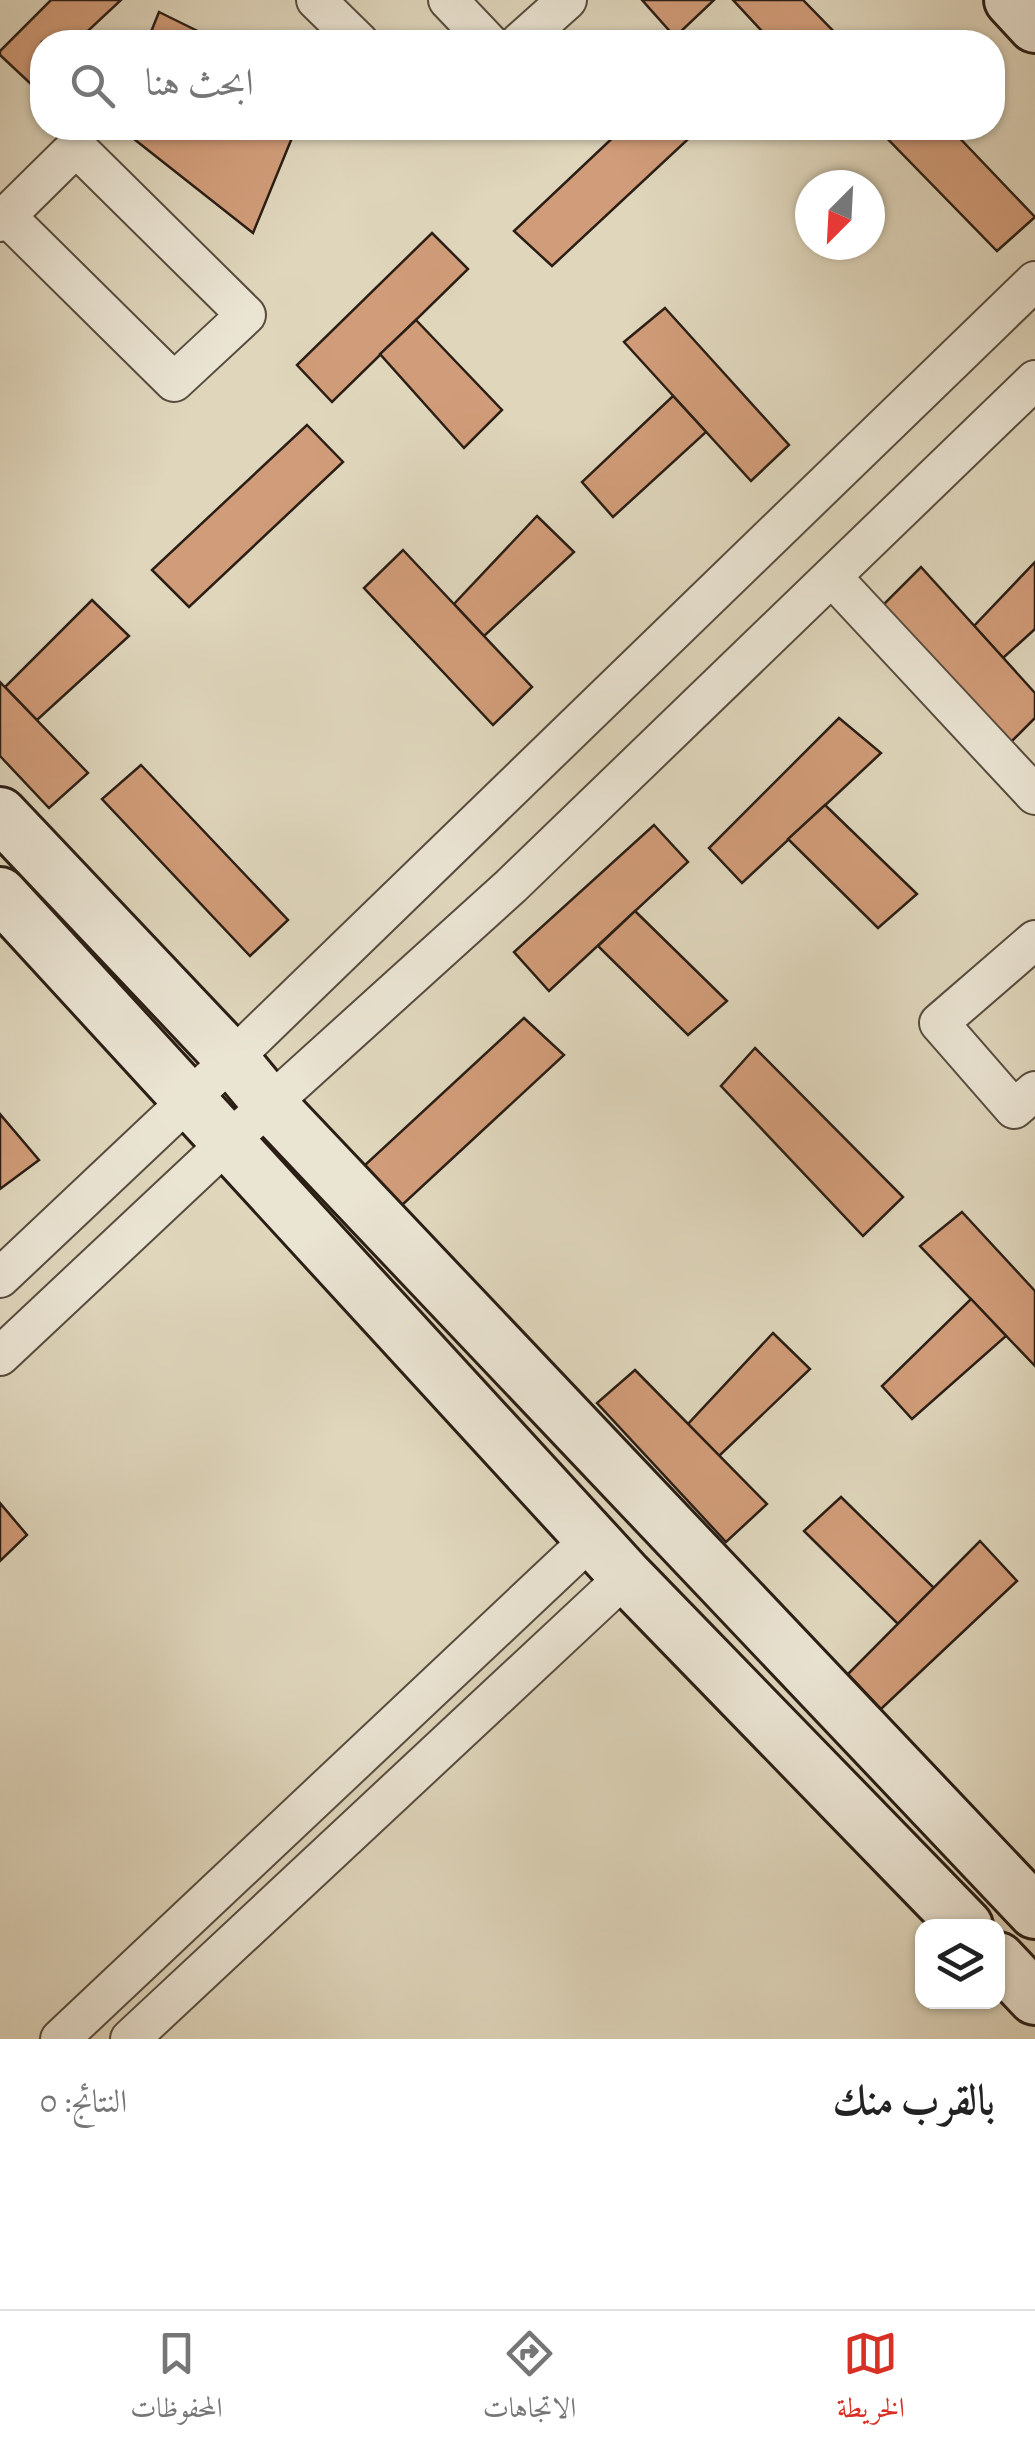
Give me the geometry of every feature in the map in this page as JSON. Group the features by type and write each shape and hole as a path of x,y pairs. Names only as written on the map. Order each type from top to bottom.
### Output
{"main road":[{"path":"1010,0 1035,26"},
{"path":"0,814 232,1059 271,1106 1035,1912"},
{"path":"0,894 608,1557 959,1919"},
{"path":"1005,1966 1035,1998"}],"street":[{"path":"316,0 347,30"},
{"path":"448,0 477,30"},
{"path":"533,30 567,0"},
{"path":"76,147 246,315 174,382 3,219 76,147"},
{"path":"0,1278 232,1059 1035,282"},
{"path":"0,1356 228,1142 511,886 1035,380"},
{"path":"832,576 1035,795"},
{"path":"1035,940 939,1022 1014,1110 1035,1091"},
{"path":"60,2039 608,1557"},
{"path":"130,2039 608,1557"}],"building":[{"path":"51,0 121,0 89,30 30,30 30,83 0,51"},
{"path":"642,0 714,0 682,30 669,30"},
{"path":"733,0 803,0 832,30 761,30"},
{"path":"159,12 196,30 152,30"},
{"path":"135,140 291,140 253,233"},
{"path":"610,140 687,140 552,266 514,231"},
{"path":"889,140 961,140 1035,217 997,251"},
{"path":"432,233 468,269 332,402 297,365"},
{"path":"665,308 789,445 751,481 624,342"},
{"path":"416,320 502,410 464,448 380,354"},
{"path":"673,396 706,432 613,517 582,482"},
{"path":"307,425 343,462 189,607 152,570"},
{"path":"537,516 574,552 484,636 454,604"},
{"path":"403,550 532,687 493,725 364,588"},
{"path":"1035,562 1035,629 1003,658 974,626"},
{"path":"921,567 1035,693 1035,718 1011,742 883,605"},
{"path":"92,600 129,636 37,720 5,687"},
{"path":"0,682 88,773 49,808 0,756"},
{"path":"839,718 881,753 742,883 709,848"},
{"path":"141,765 288,920 250,956 102,799"},
{"path":"825,805 917,894 878,928 788,839"},
{"path":"654,825 688,862 549,991 514,952"},
{"path":"635,911 727,1001 688,1035 598,946"},
{"path":"524,1018 564,1055 401,1206 365,1165"},
{"path":"755,1048 903,1197 863,1236 721,1086"},
{"path":"0,1114 39,1160 0,1189"},
{"path":"962,1212 1035,1291 1035,1366 920,1246"},
{"path":"971,1299 1006,1336 912,1419 882,1386"},
{"path":"773,1333 810,1369 719,1456 688,1424"},
{"path":"635,1370 767,1504 726,1542 597,1403"},
{"path":"841,1497 934,1588 898,1624 804,1531"},
{"path":"0,1503 27,1535 0,1561"},
{"path":"980,1541 1017,1581 881,1709 848,1674"}]}
